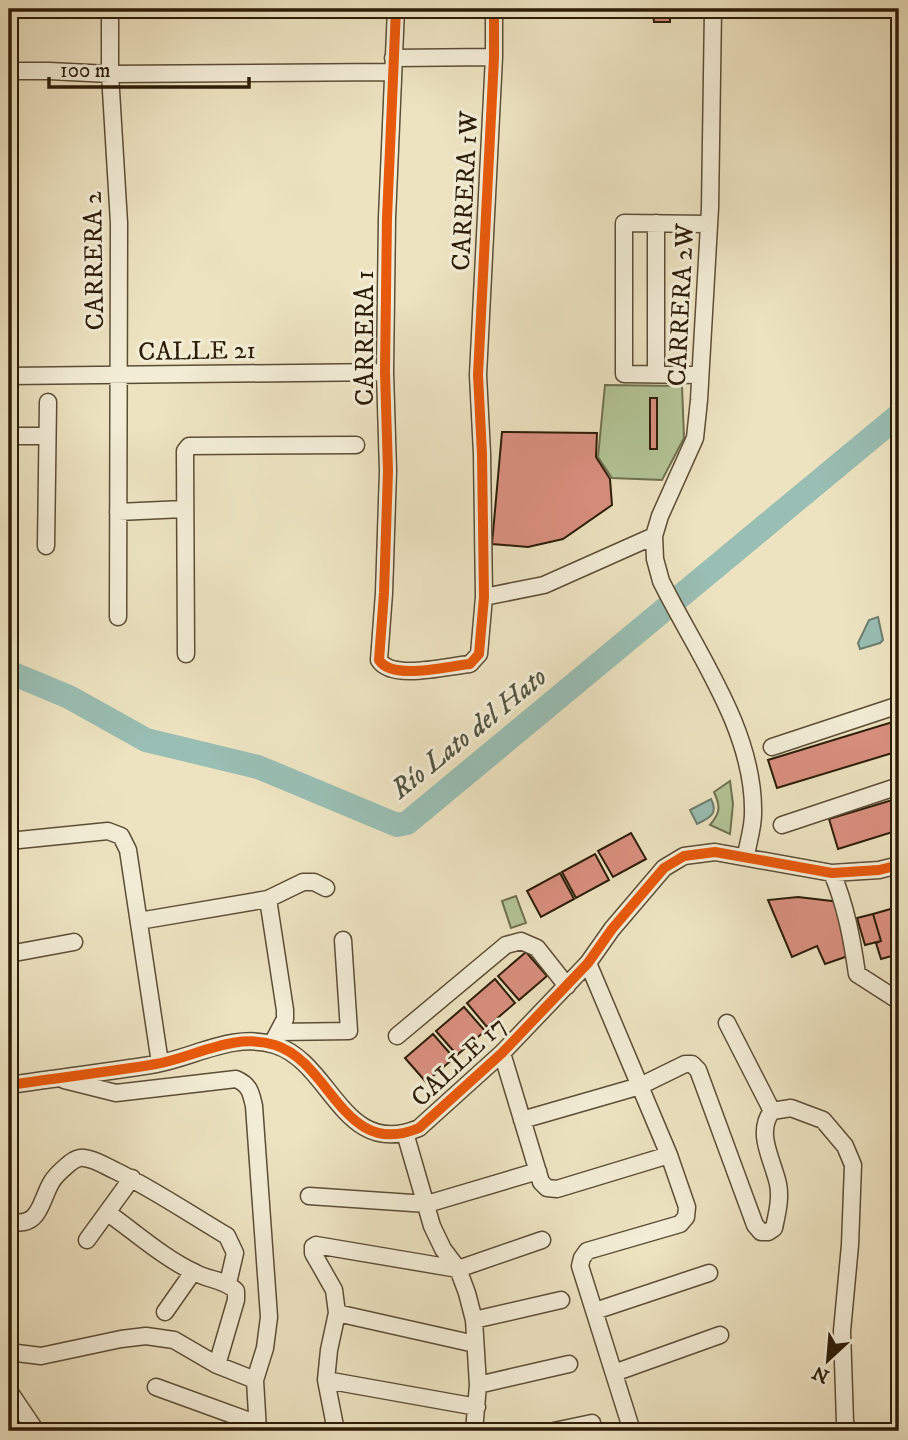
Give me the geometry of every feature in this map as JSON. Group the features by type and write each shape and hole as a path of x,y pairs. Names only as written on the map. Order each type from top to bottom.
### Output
{"street":[{"name":"CARRERA 2","path":"110,9 110,74 119,223 118,617"},
{"name":"CARRERA 1","path":"383,666 379,660 388,471 387,218 396,9"},
{"name":"CARRERA 1W","path":"383,666 405,671 470,664 479,654 484,597 478,375 494,9"},
{"name":"CARRERA 2W","path":"713,9 709,224 695,438 660,516 654,536 655,559 668,593 732,716 745,758 753,814 746,856"},
{"path":"9,71 110,74 393,65 494,57"},
{"path":"700,375 624,374 624,223 709,224"},
{"path":"656,223 656,374"},
{"name":"CALLE 21","path":"9,376 386,372"},
{"path":"46,546 48,402"},
{"path":"9,436 47,436"},
{"path":"186,654 183,456 189,446 356,444"},
{"path":"118,512 184,509"},
{"path":"484,597 544,585 654,536"},
{"path":"772,747 899,705"},
{"path":"782,825 899,786"},
{"path":"9,841 108,831 121,836 128,850 160,1063"},
{"name":"CALLE 17","path":"9,1085 160,1063 230,1043 275,1038 300,1058 350,1117 381,1135 405,1133 419,1128 502,1053 588,963 612,929 664,868 684,856 716,852 832,873 879,870 899,865"},
{"path":"832,873 852,935 857,974 899,1001"},
{"path":"139,921 268,899 303,882 314,882 326,888"},
{"path":"268,899 285,1010 285,1019 275,1038"},
{"path":"275,1038 349,1031 343,940"},
{"path":"397,1035 506,945 521,941 537,948 567,986"},
{"path":"9,954 74,942"},
{"path":"588,963 669,1155 687,1207 686,1217 680,1224 587,1251 580,1266 632,1431"},
{"path":"727,1023 772,1111"},
{"path":"502,1053 541,1182 547,1188 557,1189 669,1155"},
{"path":"522,1120 640,1086 685,1064 692,1064 698,1070 751,1216 761,1231 768,1233 774,1228 779,1187 763,1131 765,1120 772,1111 791,1108 823,1120 845,1146 853,1165 850,1245 842,1331 845,1422 848,1431"},
{"path":"59,1078 116,1093 236,1079 250,1089 254,1106 269,1317 265,1348 255,1380 258,1428 156,1387"},
{"path":"405,1133 438,1237 458,1269 474,1321 478,1385 474,1431"},
{"path":"9,1221 21,1223 30,1220 41,1208 51,1184 73,1160 82,1157 132,1178 227,1236 235,1253 228,1283"},
{"path":"309,1196 427,1204 538,1171"},
{"path":"87,1240 132,1178"},
{"path":"108,1213 193,1272 228,1283 236,1291 237,1296 218,1365"},
{"path":"337,1431 326,1380 337,1313 334,1290 313,1252 313,1247 316,1245 458,1269 542,1240"},
{"path":"165,1312 193,1272"},
{"path":"595,1311 709,1273"},
{"path":"474,1321 561,1300"},
{"path":"337,1313 475,1345"},
{"path":"614,1373 720,1335"},
{"path":"9,1352 41,1356 146,1336 174,1340 218,1365 255,1380"},
{"path":"478,1385 569,1364"},
{"path":"326,1380 477,1407"},
{"path":"9,1391 36,1431"},
{"path":"554,1431 592,1423"}],"green space":[{"path":"605,385 682,386 684,438 662,480 612,478 598,457"},
{"path":"730,781 733,804 730,834 710,825 718,810 714,792"},
{"path":"516,896 526,923 511,928 502,901"}],"water":[{"path":"878,617 883,640 860,649 858,643 869,620"},
{"path":"711,799 713,812 697,824 690,810"}],"building":[{"path":"653,9 670,9 670,22 654,22"},
{"path":"650,398 657,398 657,449 650,449"},
{"path":"502,432 597,433 596,457 610,479 612,505 563,539 528,547 492,544"},
{"path":"899,720 899,751 777,788 768,760"},
{"path":"899,798 899,830 838,849 829,819"},
{"path":"631,833 646,859 613,877 598,851"},
{"path":"595,854 609,880 576,898 562,872"},
{"path":"560,873 574,899 541,917 527,891"},
{"path":"798,897 840,902 851,955 825,964 817,946 792,957 768,900"},
{"path":"894,908 899,925 899,954 881,959 876,943 881,941 873,914"},
{"path":"873,914 881,941 865,945 857,918"},
{"path":"526,952 547,976 519,1000 498,976"},
{"path":"495,979 515,1003 487,1027 467,1003"},
{"path":"464,1007 485,1031 457,1055 436,1031"},
{"path":"433,1034 454,1058 426,1082 405,1058"}],"waterway":[{"name":"Río Lato del Hato","path":"9,672 69,697 146,740 258,767 397,825 407,823 899,415"}],"cycle path":[{"path":"396,9 387,218 385,372 388,471 379,660 396,670 408,671 470,664 479,654 484,597 478,375 494,9"},
{"path":"9,1085 156,1064 230,1043 260,1042 275,1045 294,1055 311,1070 355,1121 372,1131 393,1134 419,1128 502,1053 588,963 612,929 664,868 684,856 715,852 832,873 879,870 899,865"}]}
